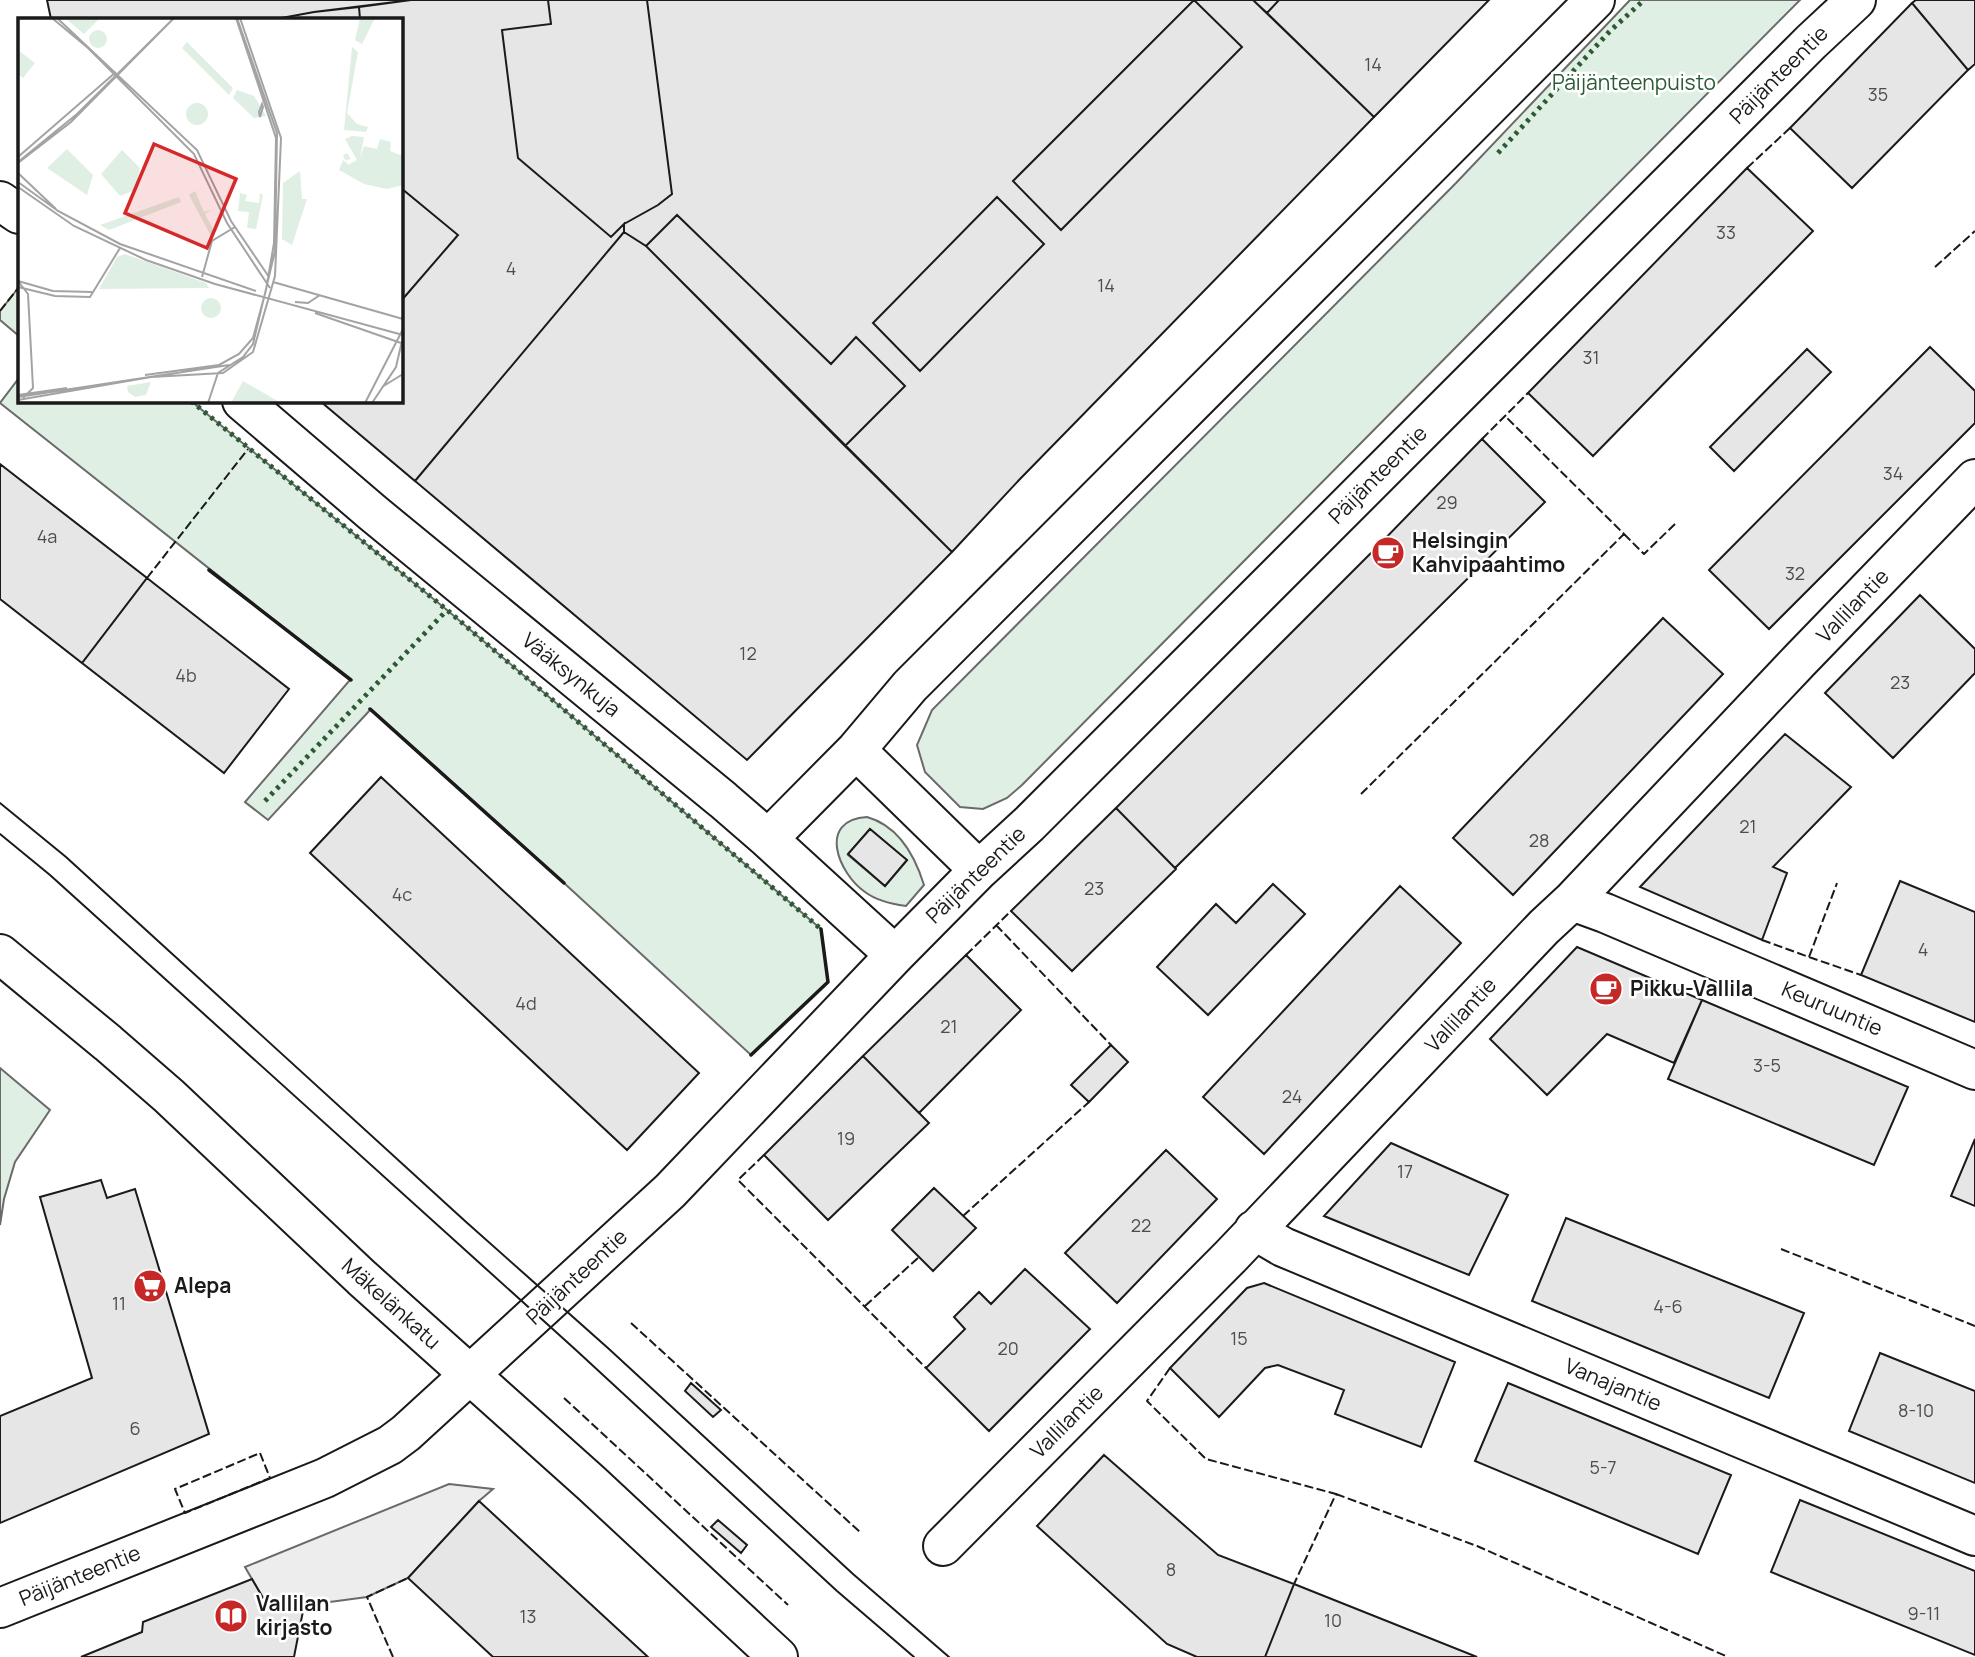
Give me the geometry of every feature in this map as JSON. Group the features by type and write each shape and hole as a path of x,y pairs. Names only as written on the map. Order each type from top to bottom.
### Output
{"street":[{"path":"768,839 856,750 919,676 1595,0"},
{"name":"Päijänteentie","path":"0,1608 325,1478 390,1445 407,1433 670,1192 979,870 1029,824 1856,0"},
{"path":"0,201 18,213"},
{"name":"Vääksynkuja","path":"243,402 373,513 768,839 895,955"},
{"name":"Vallilantie","path":"943,1546 1281,1204 1975,479"},
{"path":"856,750 979,870"},
{"name":"Keuruuntie","path":"1572,901 1618,918 1975,1070"},
{"name":"Mäkelänkatu","path":"0,954 169,1096 312,1232 591,1483 778,1657"},
{"name":"Vanajantie","path":"1254,1230 1283,1247 1975,1536"}],"green space":[{"name":"Päijänteenpuisto","path":"1630,0 1800,0 1022,785 1007,798 983,809 960,807 925,772 917,745 932,710 1456,183"},
{"path":"18,288 18,335 0,320 0,311"},
{"path":"18,379 18,402 192,402 447,610 821,929 828,982 751,1055 371,709 268,820 245,802 350,680 0,403"},
{"path":"867,817 878,821 897,835 910,853 924,885 906,906 884,902 870,895 847,873 837,848 837,837 842,827 851,820","holes":["870,829 907,860 885,886 848,855"]},
{"path":"0,1068 50,1110 15,1162 4,1199 0,1225"}],"shaded area":[{"path":"449,1484 493,1489 408,1578 367,1597 270,1610 245,1567"}],"building":[{"path":"47,0 411,0 281,18 51,18"},
{"path":"411,0 548,0 551,24 502,30 518,158 611,237 624,224 624,232 415,481 321,402 402,402 402,300 458,235 402,189 402,18 360,18 359,7"},
{"path":"548,0 647,0 672,194 624,224 611,237 518,158 502,30 551,24"},
{"path":"647,0 1194,0 1253,0 1374,117 952,552 845,446 905,386 856,337 831,364 677,215 646,246 624,232 624,224 672,194","holes":["1194,0 1242,47 1061,230 1013,181","997,197 1044,244 920,371 873,323"]},
{"path":"1194,0 1242,47 1061,230 1013,181"},
{"path":"1253,0 1279,0 1267,13"},
{"path":"1279,0 1489,0 1374,117 1267,13"},
{"path":"1916,0 1975,0 1975,64 1968,70 1912,3"},
{"path":"1912,3 1968,70 1852,188 1790,128"},
{"path":"359,7 360,18 281,18"},
{"path":"1747,168 1813,231 1593,456 1528,393"},
{"path":"402,189 458,235 402,300"},
{"path":"997,197 1044,244 920,371 873,323"},
{"path":"677,215 831,364 856,337 905,386 845,446 646,246"},
{"path":"624,232 646,246 952,552 747,760 415,481"},
{"path":"1930,347 1975,391 1975,423 1769,629 1709,570"},
{"path":"1807,349 1831,372 1734,471 1710,447"},
{"path":"1482,439 1545,502 1175,868 1116,808"},
{"path":"0,464 147,578 82,663 0,599"},
{"path":"147,578 289,689 224,773 82,663"},
{"path":"1920,595 1975,649 1975,673 1893,758 1825,693"},
{"path":"1663,618 1723,674 1513,895 1453,838"},
{"path":"1785,734 1851,787 1773,867 1787,873 1762,940 1640,887"},
{"path":"381,777 699,1073 627,1150 310,853"},
{"path":"1116,808 1176,869 1072,971 1011,911"},
{"path":"870,829 907,860 885,886 848,854"},
{"path":"1900,881 1975,912 1975,1022 1861,975"},
{"path":"1273,884 1305,914 1208,1015 1157,967 1216,904 1236,923"},
{"path":"1400,886 1461,943 1264,1154 1203,1097"},
{"path":"1577,947 1702,1000 1674,1063 1607,1034 1547,1095 1490,1039"},
{"path":"966,955 1021,1010 919,1113 863,1056"},
{"path":"1702,1000 1908,1087 1874,1165 1668,1079"},
{"path":"1111,1045 1128,1062 1089,1102 1071,1085"},
{"path":"863,1056 929,1123 828,1220 764,1155"},
{"path":"1975,1139 1975,1206 1951,1196"},
{"path":"1391,1143 1508,1195 1469,1275 1324,1216"},
{"path":"1166,1150 1217,1199 1117,1303 1065,1253"},
{"path":"101,1180 107,1198 135,1189 209,1434 0,1523 0,1416 92,1378 40,1197"},
{"path":"934,1188 976,1228 933,1271 892,1230"},
{"path":"1566,1218 1804,1313 1769,1398 1532,1301"},
{"path":"1025,1269 1090,1329 989,1431 926,1368 965,1329 954,1317 979,1292 991,1304"},
{"path":"1264,1283 1455,1362 1421,1447 1335,1414 1344,1390 1278,1365 1265,1368 1219,1417 1170,1368 1247,1288"},
{"path":"1880,1353 1975,1391 1975,1483 1849,1431"},
{"path":"691,1383 721,1410 713,1417 685,1391"},
{"path":"1508,1383 1731,1475 1698,1554 1475,1461"},
{"path":"1104,1455 1218,1555 1294,1584 1265,1657 1197,1657 1167,1644 1037,1526"},
{"path":"1800,1500 1975,1571 1975,1655 1771,1572"},
{"path":"479,1501 648,1657 493,1657 408,1578"},
{"path":"718,1520 747,1545 741,1553 711,1527"},
{"name":"Vallilan kirjasto","path":"252,1579 270,1610 304,1606 294,1657 81,1657 142,1632 143,1622"},
{"path":"1294,1584 1477,1657 1265,1657"}],"tram line":[{"path":"0,803 66,857 853,1574 949,1657"},
{"path":"0,834 50,875 577,1351 837,1591 914,1657"}],"hedge":[{"path":"1498,153 1610,31 1644,0"},
{"path":"192,402 447,610 821,929"},
{"path":"265,801 447,610"}],"fence":[{"path":"1747,168 1790,128"},
{"path":"1935,267 1975,231"},
{"path":"0,311 18,288"},
{"path":"1482,439 1528,393"},
{"path":"1361,794 1624,534 1505,416"},
{"path":"147,578 248,449"},
{"path":"1624,534 1644,554 1677,522"},
{"path":"1762,940 1809,957 1837,883"},
{"path":"966,955 1011,911"},
{"path":"996,925 1111,1045"},
{"path":"1809,957 1861,975"},
{"path":"963,1216 1089,1102"},
{"path":"764,1155 738,1180 926,1368"},
{"path":"1781,1249 1975,1326"},
{"path":"865,1306 919,1257"},
{"path":"631,1323 861,1533"},
{"path":"1170,1368 1147,1401 1206,1459 1336,1494 1294,1584"},
{"path":"564,1398 788,1605"},
{"path":"260,1453 270,1478 185,1513 175,1489 260,1453"},
{"path":"1336,1494 1477,1546 1728,1657"},
{"path":"393,1657 367,1597 408,1578"}],"wall":[{"path":"209,570 351,680"},
{"path":"370,709 564,883"},
{"path":"751,1055 828,982 821,929"}],"place":[{"name":"Helsingin Kahvipaahtimo","path":"1388,553"},
{"name":"Pikku-Vallila","path":"1606,989"},
{"name":"Alepa","path":"150,1286"},
{"name":"Vallilan kirjasto","path":"231,1616"}]}
